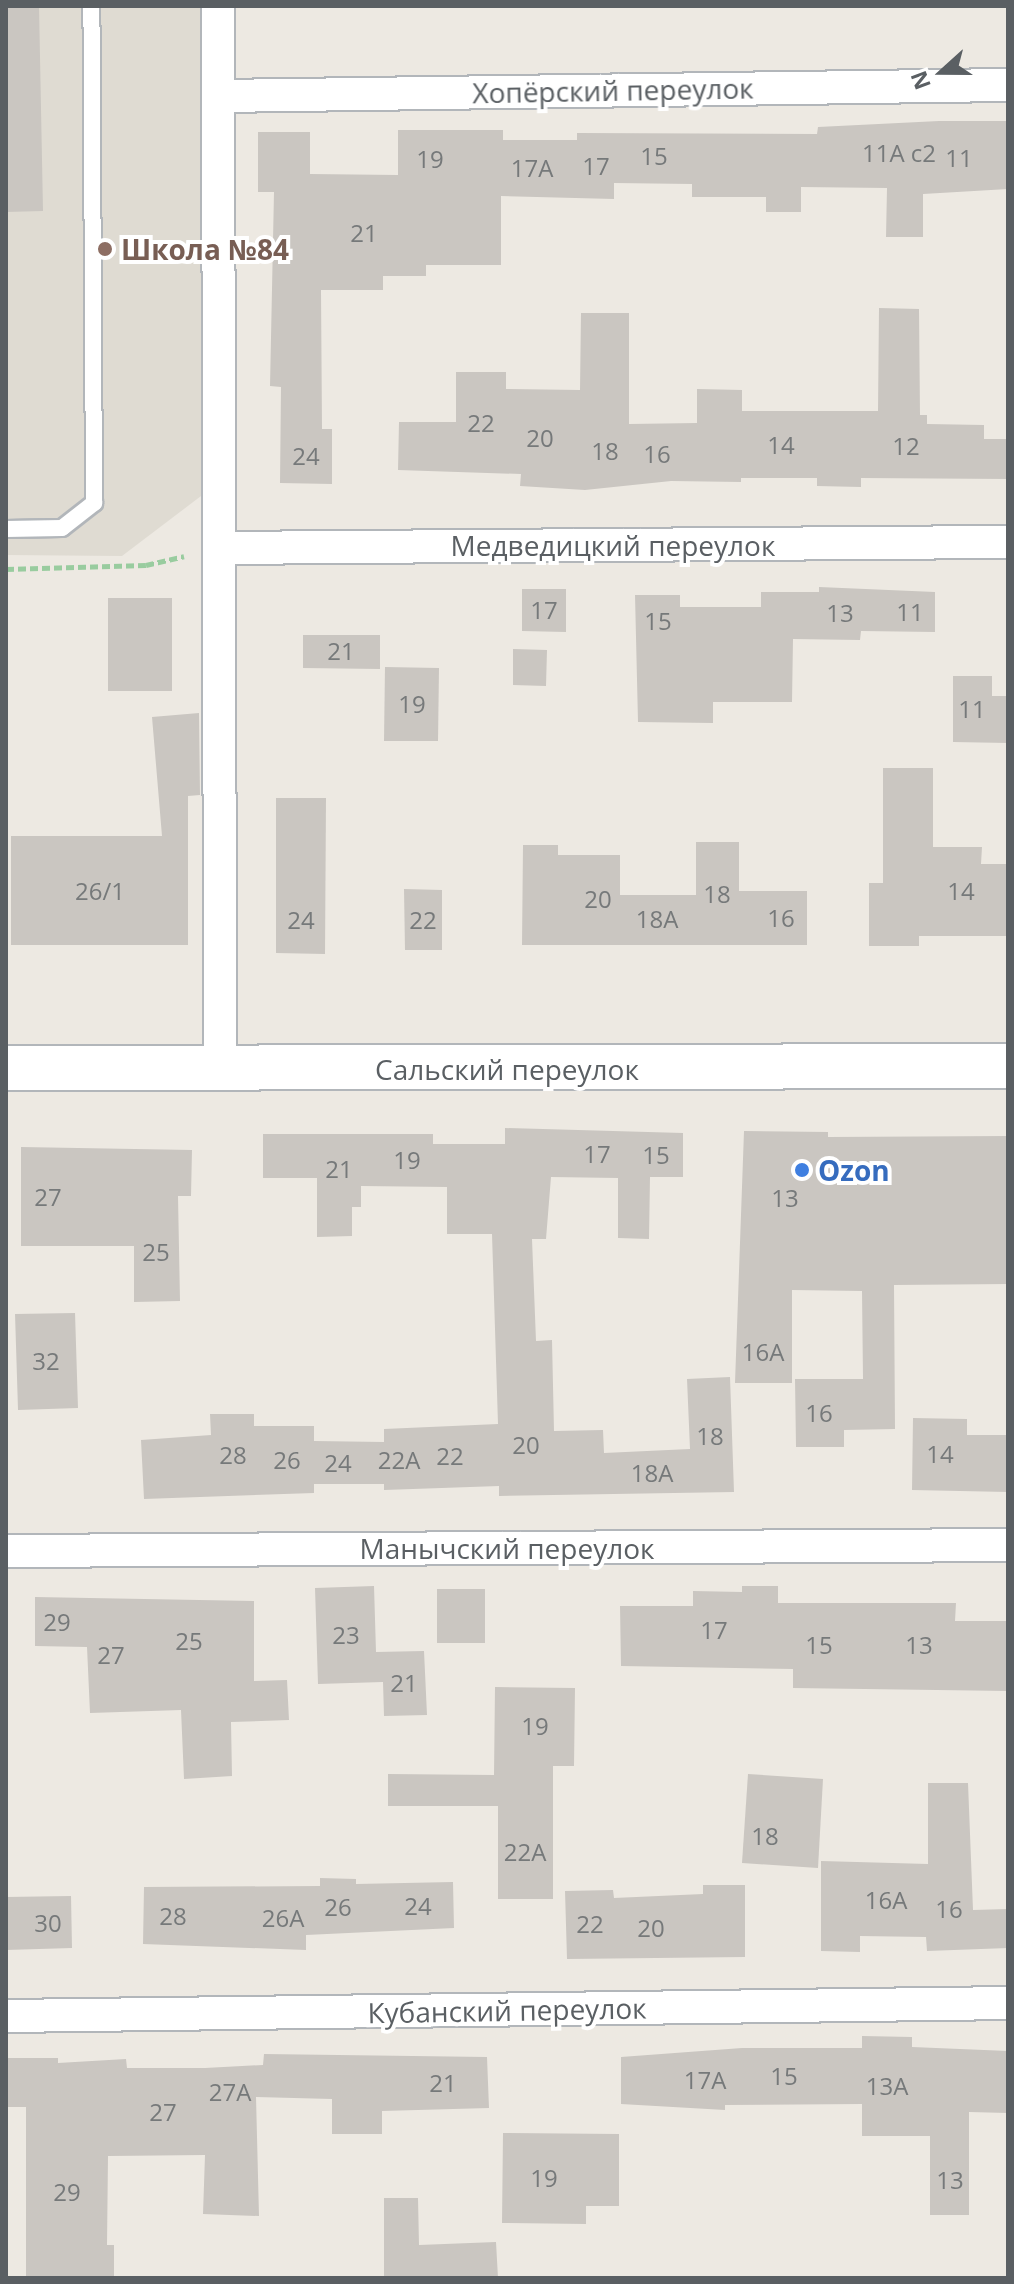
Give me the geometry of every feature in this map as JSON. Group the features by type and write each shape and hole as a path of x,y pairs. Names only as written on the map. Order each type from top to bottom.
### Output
{"main road":[{"name":"Сальский переулок","path":"6,1068 220,1070 1008,1066"}],"street":[{"path":"218,6 220,1070"},
{"name":"Хопёрский переулок","path":"219,96 1008,85"},
{"name":"Медведицкий переулок","path":"219,548 1008,542"},
{"name":"Манычский переулок","path":"6,1551 1008,1545"},
{"name":"Кубанский переулок","path":"6,2016 1008,2003"}],"lane":[{"path":"6,529 62,528 94,503 91,6"}],"path":[{"path":"6,569 146,565 219,548"}],"shaded area":[{"name":"Школа №84","path":"6,6 202,6 205,493 122,556 6,555"}],"building":[{"path":"6,6 39,6 43,211 6,212"},
{"path":"1008,121 1008,189 923,194 923,237 886,237 887,188 801,187 801,212 766,212 766,197 692,197 692,184 614,183 614,199 501,196 501,265 426,265 426,276 383,276 383,290 321,290 322,429 332,429 332,484 280,483 281,387 270,386 274,192 258,192 258,132 310,132 310,174 398,175 398,130 503,130 503,140 577,140 577,133 817,134 818,127"},
{"path":"879,308 919,309 920,415 927,415 927,424 984,425 984,439 1008,439 1008,479 861,478 861,487 817,486 817,478 741,478 741,482 671,481 585,490 520,486 521,474 398,470 399,422 456,422 456,372 506,372 506,389 580,390 581,313 629,313 629,424 697,423 697,389 742,390 742,411 878,411"},
{"path":"819,587 935,592 935,632 861,631 860,640 793,639 792,702 713,702 713,723 638,722 635,595 680,595 680,607 761,607 761,592 819,592"},
{"path":"522,589 566,589 566,632 522,631"},
{"path":"108,598 172,598 172,691 108,691"},
{"path":"303,635 380,635 380,669 303,668"},
{"path":"513,649 547,650 546,686 513,685"},
{"path":"385,667 439,668 438,741 384,741"},
{"path":"953,676 992,676 992,696 1008,696 1008,743 953,742"},
{"path":"199,713 200,795 188,796 188,945 11,945 11,836 162,836 152,717"},
{"path":"883,768 933,768 933,847 982,847 981,864 1008,864 1008,936 919,936 919,946 869,946 869,883 883,883"},
{"path":"276,798 326,798 325,954 276,953"},
{"path":"696,842 739,842 739,891 807,891 807,945 522,945 523,845 558,845 558,855 620,855 620,895 696,895"},
{"path":"404,889 442,890 442,950 405,950"},
{"path":"505,1128 683,1133 683,1177 650,1177 649,1239 618,1238 618,1178 551,1177 546,1239 532,1239 536,1341 552,1340 554,1431 603,1430 604,1453 690,1449 687,1379 730,1377 734,1492 499,1496 499,1486 384,1490 384,1484 314,1484 314,1493 144,1499 141,1440 211,1435 210,1414 254,1414 254,1426 314,1426 314,1441 384,1442 384,1429 498,1424 492,1234 447,1234 447,1187 361,1186 361,1207 352,1207 352,1236 317,1237 317,1178 263,1178 263,1134 433,1134 433,1144 505,1144"},
{"path":"744,1131 828,1132 828,1137 1008,1136 1008,1284 894,1285 895,1429 844,1430 844,1447 796,1447 795,1379 863,1379 862,1291 792,1290 792,1383 735,1383"},
{"path":"21,1147 192,1150 191,1196 178,1196 180,1301 134,1302 134,1246 21,1246"},
{"path":"75,1313 78,1408 18,1410 15,1314"},
{"path":"913,1418 967,1419 967,1435 1008,1435 1008,1492 912,1490"},
{"path":"374,1586 376,1652 424,1651 427,1715 384,1716 383,1682 318,1684 315,1588"},
{"path":"742,1586 778,1586 778,1603 956,1603 955,1621 1008,1621 1008,1691 793,1688 793,1669 621,1666 620,1606 693,1606 693,1591 742,1592"},
{"path":"437,1589 485,1589 485,1643 437,1643"},
{"path":"35,1597 254,1601 254,1681 287,1680 289,1720 231,1722 232,1776 184,1779 181,1710 90,1713 87,1647 35,1646"},
{"path":"495,1687 575,1688 574,1766 553,1766 553,1899 498,1899 498,1806 388,1806 388,1774 494,1775"},
{"path":"748,1774 823,1779 818,1868 742,1863"},
{"path":"928,1783 968,1783 973,1910 1008,1909 1008,1948 927,1951 926,1937 860,1936 860,1952 821,1951 821,1861 928,1864"},
{"path":"320,1878 356,1879 356,1884 453,1882 454,1928 306,1935 306,1950 143,1944 144,1887 320,1886"},
{"path":"703,1885 745,1885 745,1957 567,1959 565,1891 613,1890 614,1898 703,1894"},
{"path":"71,1896 72,1948 6,1950 6,1897"},
{"path":"862,2036 912,2037 912,2047 1008,2051 1008,2113 969,2112 969,2215 930,2215 930,2136 862,2136 862,2104 725,2105 725,2110 621,2104 621,2057 742,2048 862,2048"},
{"path":"264,2054 487,2057 489,2108 382,2111 382,2134 332,2134 332,2099 256,2097 259,2216 203,2214 205,2155 108,2156 107,2245 114,2245 114,2278 26,2278 26,2107 6,2107 6,2058 58,2058 58,2063 126,2059 127,2068 205,2068 263,2065"},
{"path":"503,2133 619,2134 619,2206 586,2206 586,2224 502,2223"},
{"path":"384,2198 418,2198 419,2245 496,2242 498,2278 384,2278"}],"place":[{"name":"Школа №84","path":"105,249"},
{"name":"Ozon","path":"802,1170"}]}
